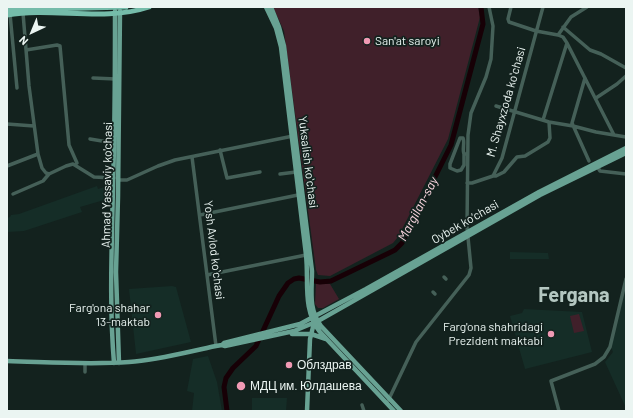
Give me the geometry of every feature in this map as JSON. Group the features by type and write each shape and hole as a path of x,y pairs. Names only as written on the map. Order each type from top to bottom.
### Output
{"highway":[{"path":"118,9 126,7"},
{"path":"8,13 20,10 140,10 149,7"}],"main road":[{"name":"Yuksalish koʻchasi","path":"266,7 276,28 281,47 310,271 314,320 311,334 307,411"},
{"name":"Yuksalish koʻchasi","path":"271,7 282,37 298,195 306,255 310,271"},
{"path":"117,79 115,47 118,9"},
{"name":"Ahmad Yassaviy ko'chasi","path":"116,363 112,344 111,277 116,179 118,9"},
{"name":"Ahmad Yassaviy ko'chasi","path":"116,179 114,143 117,79"},
{"name":"Oybek ko‘chasi","path":"468,234 539,192 626,148"},
{"name":"Oybek ko‘chasi","path":"314,320 540,195 597,166 625,154"},
{"path":"254,338 265,333 291,328 314,320"},
{"path":"285,334 314,320"},
{"path":"314,320 328,340 397,410"},
{"path":"314,320 388,402"},
{"path":"7,361 116,363 147,360 222,345 224,343 285,334 311,334 328,340"}],"street":[{"path":"388,402 416,342 469,275 471,268 468,234 466,154 463,148 463,138 460,138 450,164 450,168 457,171 461,170 464,165 466,154 471,113 486,77 491,59 493,26 489,7"},
{"path":"511,7 508,19 509,22 536,31 563,37 614,135"},
{"name":"M. Shayxzoda koʻchasi","path":"467,183 472,183 493,176 502,158 543,7"},
{"path":"558,35 571,17 587,7"},
{"path":"20,10 38,154 42,168 49,174"},
{"path":"8,13 17,88"},
{"path":"563,27 590,50 601,54 626,68"},
{"path":"542,120 567,43"},
{"path":"26,50 57,45 60,46 69,145 77,163"},
{"path":"596,98 621,82 626,76"},
{"path":"93,78 117,79"},
{"path":"585,78 572,123 589,161"},
{"path":"496,106 549,122 626,137"},
{"path":"493,176 504,172 517,157 524,156 548,142 550,138 549,122"},
{"path":"7,124 34,126"},
{"path":"13,194 43,181 49,174 73,164 94,177 127,180 158,166 220,150 293,136"},
{"path":"90,138 114,143"},
{"path":"220,150 227,178 260,172"},
{"path":"7,166 38,154"},
{"name":"Yosh Avlod koʻchasi","path":"192,157 216,346"},
{"path":"597,166 600,171 626,174"},
{"path":"280,174 296,172"},
{"path":"200,214 298,195"},
{"path":"207,275 256,267 306,255"},
{"path":"559,411 551,381 595,364 604,357 610,347 626,279"},
{"path":"85,372 86,363"},
{"path":"362,405 364,411"}],"shaded area":[{"path":"273,7 478,7 480,17 448,139 398,237 393,243 330,276 318,275 316,270 284,31"},
{"path":"111,185 111,198 80,207 82,212 24,231 7,232 7,218 11,215 19,214 97,186 98,189"},
{"path":"510,252 548,253 549,259 510,259"},
{"path":"316,283 330,284 339,299 323,308 318,308 315,304"},
{"path":"626,284 626,408 605,362 613,352 611,347"},
{"name":"Farg'ona shahar 13-maktab","path":"176,287 191,342 136,354 129,289"},
{"name":"Farg'ona shahridagi Prezident maktabi","path":"524,309 582,312 592,352 525,369 510,316 522,313"},
{"path":"579,314 584,331 574,333 570,316"},
{"path":"208,356 217,382 222,411 192,411 194,393 187,391 193,359"},
{"path":"252,398 287,398 286,411 252,411"}],"waterway":[{"name":"Margilan-say","path":"227,411 224,387 226,378 233,368 256,346 279,296 288,283 299,278 320,282 331,281 395,250 402,243 451,145 483,24 481,7"}],"place":[{"name":"San'at saroyi","path":"367,41"},
{"name":"Farg'ona shahar 13-maktab","path":"158,315"},
{"name":"Farg'ona shahridagi Prezident maktabi","path":"551,334"},
{"name":"Облздрав","path":"289,365"},
{"name":"МДЦ им. Юлдашева","path":"241,386"}],"district":[{"name":"Fergana","path":"574,295"}]}
